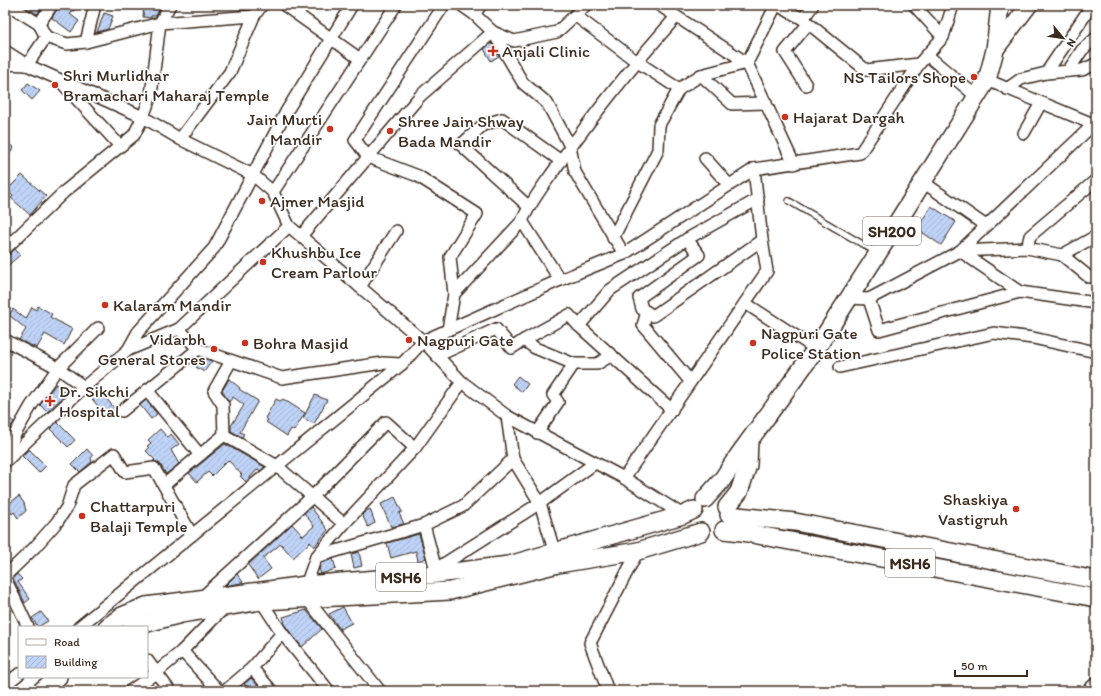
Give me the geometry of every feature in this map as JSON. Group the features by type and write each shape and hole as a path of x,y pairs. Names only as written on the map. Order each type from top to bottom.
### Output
{"main road":[{"name":"SH200","path":"694,508 722,480 816,348 977,97 987,80 995,50 1000,5"},
{"path":"995,50 1029,5"},
{"path":"727,517 721,501 713,498 694,508 692,519 695,526 701,532 709,535 717,534 727,517 748,465 749,441"},
{"name":"MSH6","path":"108,626 122,616 146,606 200,599 307,592 450,591 556,558 694,508"},
{"name":"MSH6","path":"727,517 795,522 1096,580"},
{"name":"MSH6","path":"727,517 742,532 1096,598"},
{"name":"MSH6","path":"136,626 181,614 224,608 307,592 436,572 556,558 638,551 701,532"},
{"path":"28,691 49,683"}],"street":[{"path":"9,5 39,24 46,37 67,44 86,42 160,23 254,16"},
{"path":"39,24 52,5"},
{"path":"86,42 95,5"},
{"path":"5,249 64,192 134,135 143,117 151,95 160,23 170,5"},
{"path":"180,139 230,72 254,16 262,5"},
{"path":"284,5 360,59"},
{"path":"128,350 138,332 214,248 286,112 352,5"},
{"path":"273,192 396,5"},
{"path":"444,5 355,140 368,157 418,176 476,214 450,257 454,294 448,330"},
{"path":"461,5 474,14 493,32 524,83 547,103 570,146 574,172 624,254"},
{"path":"474,14 482,5"},
{"path":"493,32 514,41 558,32 586,5"},
{"path":"659,5 747,63 794,164"},
{"path":"613,238 658,150 659,125 679,89 701,75 747,63 776,5 805,21 866,70 919,64"},
{"path":"806,86 785,52 805,21 813,5"},
{"path":"914,5 943,37"},
{"path":"80,626 402,364 423,341 560,280 624,254 754,169 860,153 919,64 943,37 953,5"},
{"path":"1046,73 1092,5"},
{"path":"576,16 636,61 679,89"},
{"path":"454,294 522,221 529,207 570,146 636,61 676,17"},
{"path":"302,235 420,96 493,32"},
{"path":"27,65 46,37"},
{"path":"1068,71 1082,50 1096,38"},
{"path":"5,51 27,65 143,117 180,139 253,175 273,192 289,226 302,235 423,341 462,382 507,416 624,478 694,508"},
{"path":"927,55 977,97"},
{"path":"5,64 27,65"},
{"path":"1008,89 1021,78 1046,73 1082,70 1096,64"},
{"path":"701,75 732,104 766,103"},
{"path":"58,79 120,146"},
{"path":"849,298 870,299 960,251 1095,123 1041,103 987,80"},
{"path":"1024,133 1041,103"},
{"path":"529,207 461,145 483,125 502,119 561,160"},
{"path":"706,158 729,186"},
{"path":"624,478 672,410 690,381 768,271 762,240 754,169"},
{"path":"1027,248 1030,236 1096,180"},
{"path":"923,182 986,226"},
{"path":"579,326 610,290 687,239 758,199"},
{"path":"522,221 560,280"},
{"path":"6,461 84,387 128,350 179,329 289,226"},
{"path":"360,287 396,231"},
{"path":"1062,255 1096,236"},
{"path":"687,239 699,255 639,298 642,309 652,316 762,240"},
{"path":"960,251 1027,248 1062,255 1089,278"},
{"path":"960,251 1020,292"},
{"path":"870,299 879,330 1020,292 1096,303"},
{"path":"745,303 816,348"},
{"path":"647,312 643,325 690,381"},
{"path":"437,356 496,329 512,348 569,314 579,326 672,410"},
{"path":"6,461 19,425 58,368 98,328"},
{"path":"179,329 198,350 282,378 383,364 402,364"},
{"path":"840,368 994,333 1033,338 1096,352"},
{"path":"5,340 58,368 84,387"},
{"path":"524,340 536,348 574,364 597,364 612,355"},
{"path":"122,411 198,350"},
{"path":"224,435 223,405 214,391 231,361"},
{"path":"537,433 558,402 553,395 574,364"},
{"path":"375,689 307,592 316,557 344,524 415,448 462,382"},
{"path":"148,390 200,455"},
{"path":"507,416 513,459 540,503 556,558"},
{"path":"200,599 313,496 386,422 415,448"},
{"path":"164,485 224,435"},
{"path":"224,435 277,466 344,524"},
{"path":"28,626 5,577 57,522 67,507 74,485 114,454 125,472 154,468 192,534"},
{"path":"316,557 424,525 463,506 513,459"},
{"path":"424,525 436,572 540,503 595,463"},
{"path":"608,691 590,643 638,551"},
{"path":"261,601 282,633 329,691"},
{"path":"130,691 156,673 182,650 224,608"},
{"path":"225,691 252,668 282,633"},
{"path":"182,650 219,691"},
{"path":"148,661 170,691"},
{"path":"252,668 272,691"},
{"path":"5,685 18,675"},
{"path":"1087,691 1096,683"}],"lane":[{"path":"789,200 878,253"}],"building":[{"path":"22,5 44,5 37,14"},
{"path":"59,5 80,5 70,14 79,21 71,32 52,18"},
{"path":"144,5 161,6 156,16 151,16 151,18 143,17"},
{"path":"104,13 113,16 108,29 97,32"},
{"path":"491,43 499,56 491,61 484,49"},
{"path":"28,83 40,91 32,100 22,90"},
{"path":"5,141 14,148 5,160"},
{"path":"22,175 46,196 30,215 11,198 13,196 7,190"},
{"path":"931,206 956,222 941,245 917,229"},
{"path":"15,249 20,255 5,268 5,256 10,254"},
{"path":"38,306 52,314 50,317 72,329 64,345 45,334 37,348 19,340 26,329 9,315 13,309 26,319 32,307 36,310"},
{"path":"202,358 212,361 204,372 196,367"},
{"path":"518,376 528,384 522,392 512,384"},
{"path":"229,379 240,388 239,389 258,401 240,432 244,434 242,437 231,431 231,426 244,405 233,397 229,402 222,391"},
{"path":"56,384 66,394 47,412 40,405"},
{"path":"96,386 115,409 115,411 107,417 87,393"},
{"path":"315,395 327,400 314,424 303,418"},
{"path":"276,399 280,401 283,399 305,413 294,431 291,429 287,436 266,422 268,420 265,418"},
{"path":"146,400 157,414 151,419 140,405"},
{"path":"5,415 14,422 5,435"},
{"path":"57,422 75,440 68,447 50,429"},
{"path":"160,429 167,437 171,434 179,444 171,450 179,464 166,474 160,464 153,461 155,460 146,451 149,448 147,446 151,443 148,440"},
{"path":"225,444 265,467 260,471 258,469 246,482 240,476 242,475 228,460 212,476 208,472 197,482 189,473"},
{"path":"29,449 46,466 39,473 22,456"},
{"path":"87,449 93,456 91,458 92,462 80,472 72,464"},
{"path":"19,496 24,503 26,511 18,518 14,512 12,514 7,505"},
{"path":"395,497 402,512 399,513 404,524 391,527 381,504"},
{"path":"311,507 328,530 314,547 310,542 293,558 281,544 263,558 271,569 258,579 248,565 292,524 303,536 314,526 304,513"},
{"path":"370,509 375,523 368,527 362,515"},
{"path":"419,534 426,558 418,561 416,551 391,558 387,543"},
{"path":"359,552 362,566 354,568 351,554"},
{"path":"333,559 336,569 321,574 319,569 321,563"},
{"path":"17,574 22,579 18,582 30,599 25,603 13,578"},
{"path":"237,574 243,582 225,586"},
{"path":"343,607 352,623 340,629 329,614"},
{"path":"306,610 322,629 302,647 286,627 283,617"},
{"path":"41,612 48,621 37,626 32,618"},
{"path":"251,678 261,689 259,691 251,691 244,684"}],"place":[{"name":"Anjali Clinic","path":"493,51"},
{"name":"NS Tailors Shope","path":"974,77"},
{"name":"Shri Murlidhar Bramachari Maharaj Temple","path":"55,85"},
{"name":"Hajarat Dargah","path":"785,117"},
{"name":"Jain Murti Mandir","path":"330,129"},
{"name":"Shree Jain Shway Bada Mandir","path":"390,131"},
{"name":"Ajmer Masjid","path":"262,201"},
{"name":"Khushbu Ice Cream Parlour","path":"263,262"},
{"name":"Kalaram Mandir","path":"105,305"},
{"name":"Nagpuri Gate","path":"409,340"},
{"name":"Bohra Masjid","path":"245,343"},
{"name":"Nagpuri Gate Police Station","path":"753,343"},
{"name":"Vidarbh General Stores","path":"214,349"},
{"name":"Dr. Sikchi Hospital","path":"50,401"},
{"name":"Shaskiya Vastigruh","path":"1016,509"},
{"name":"Chattarpuri Balaji Temple","path":"82,516"}]}
